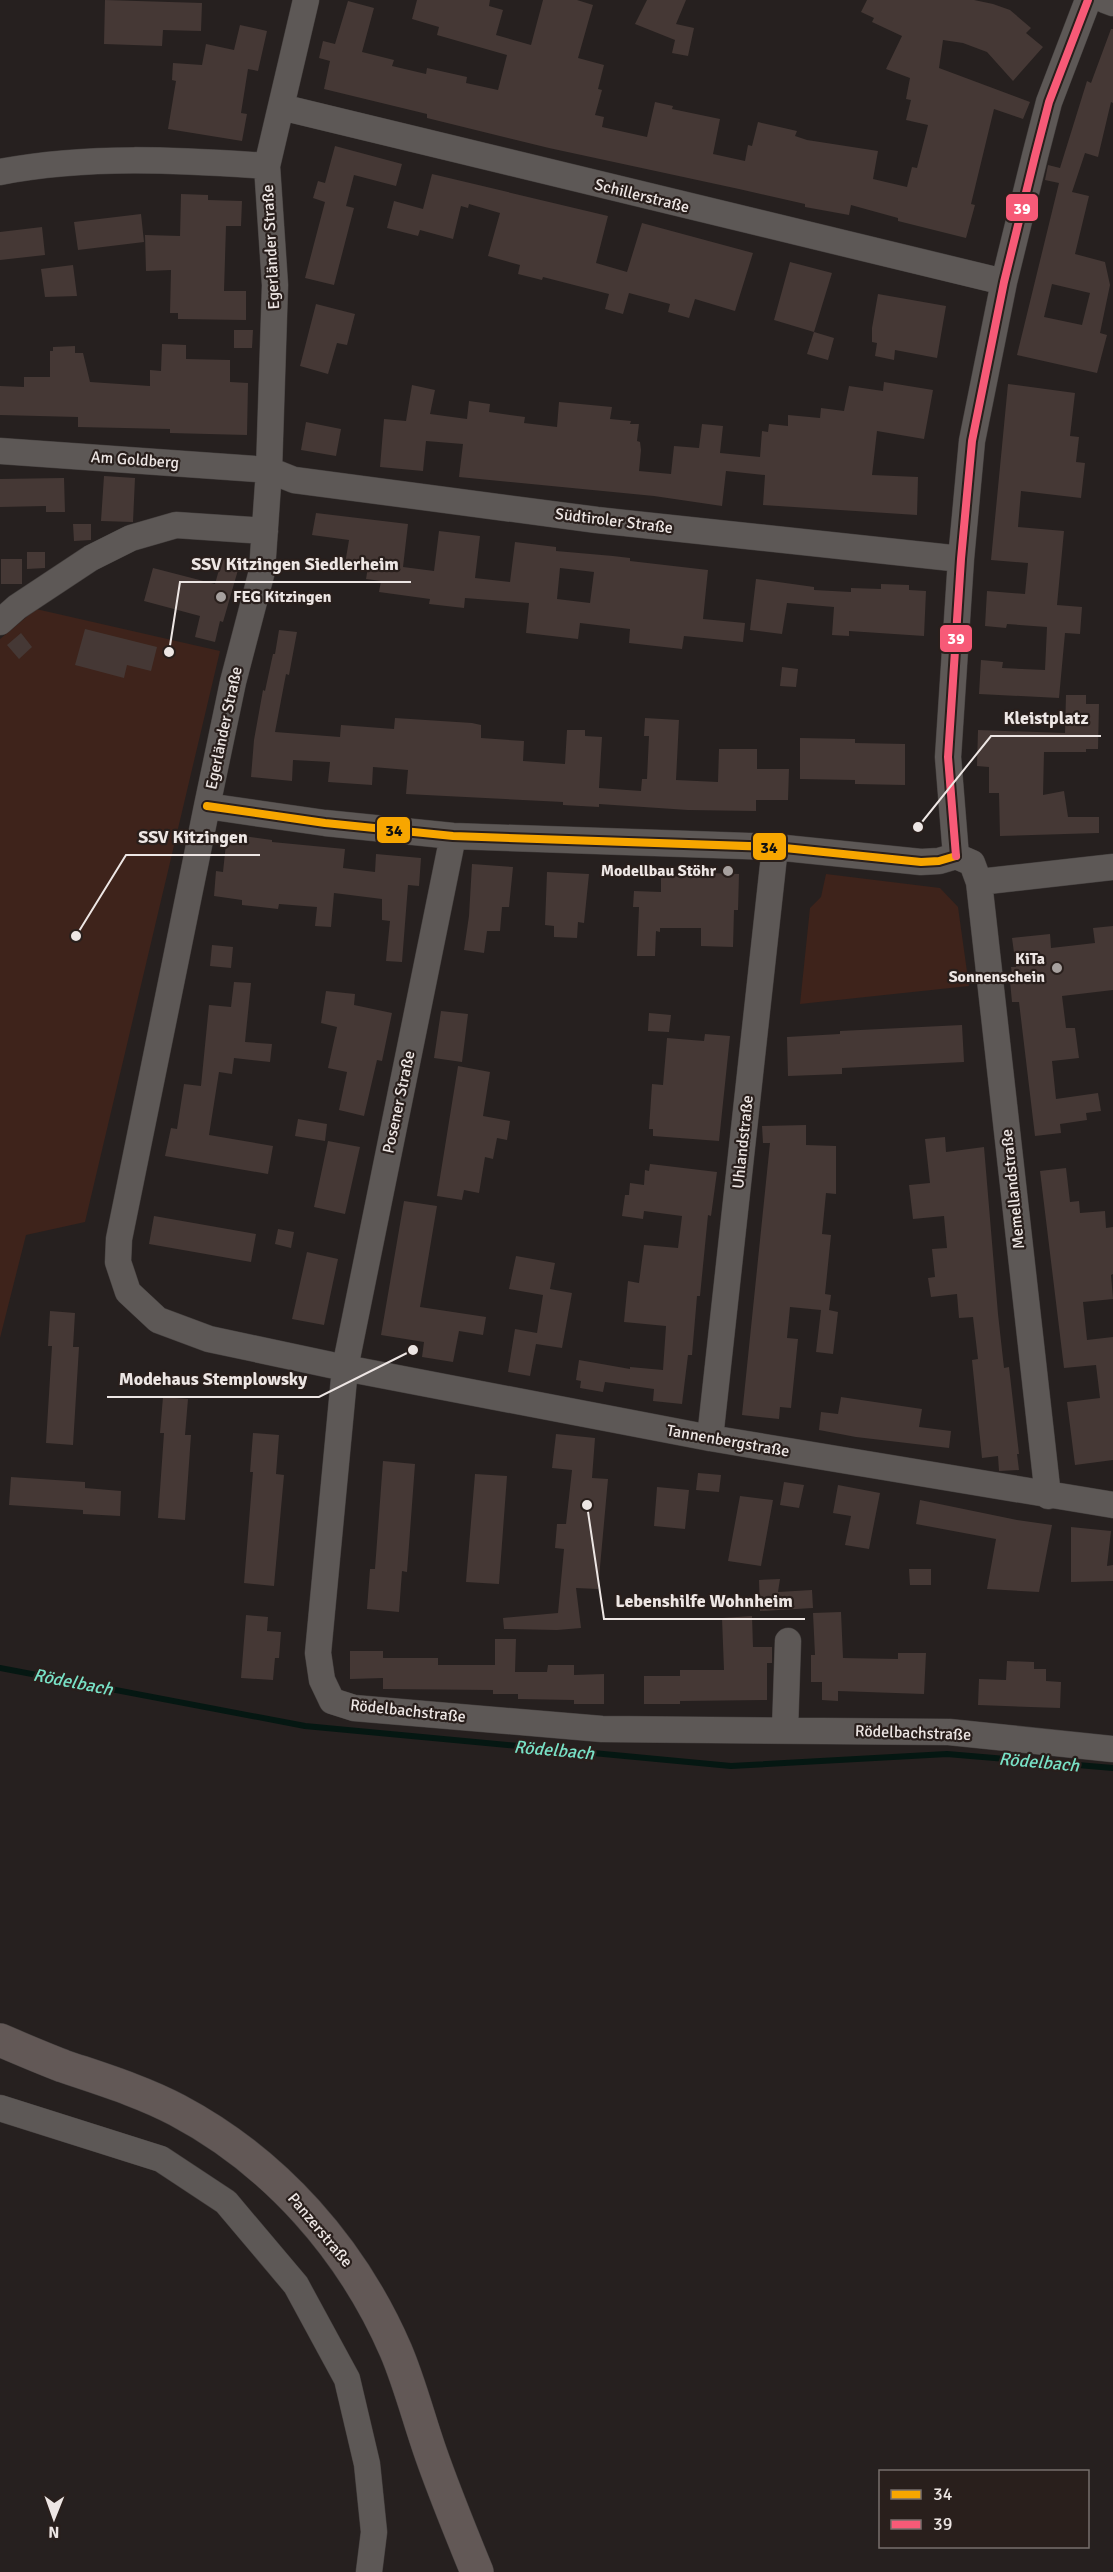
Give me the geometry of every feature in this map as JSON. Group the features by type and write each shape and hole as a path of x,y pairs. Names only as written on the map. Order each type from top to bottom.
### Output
{"main road":[{"name":"Panzerstraße","path":"0,2040 124,2087 177,2110 225,2139 288,2192 332,2241 354,2271 374,2305 396,2352 448,2501 477,2572"}],"street":[{"name":"Egerländer Straße","path":"306,0 267,166 275,285 269,470 262,571 233,682 207,806 125,1211 118,1262 128,1292 158,1320 209,1339 345,1368"},
{"path":"956,856 948,757 961,559 972,441 1004,282 1049,102 1088,0"},
{"path":"1105,0 1113,3"},
{"name":"Schillerstraße","path":"281,107 1004,282"},
{"path":"0,172 85,160 182,160 267,166"},
{"name":"Am Goldberg","path":"0,450 269,470"},
{"name":"Südtiroler Straße","path":"269,470 294,480 574,517 961,559"},
{"path":"0,622 17,607 91,558 131,538 176,525 265,531"},
{"path":"207,806 325,823 453,837 775,847 921,862 939,861 956,856 972,864 979,882 1113,867"},
{"name":"Posener Straße","path":"345,1368 453,837"},
{"name":"Uhlandstraße","path":"710,1438 775,847"},
{"name":"Memellandstraße","path":"979,882 1048,1496"},
{"name":"Tannenbergstraße","path":"345,1368 710,1438 1113,1505"},
{"name":"Rödelbachstraße","path":"345,1368 318,1653 321,1680 332,1701 354,1708 602,1729 949,1732 1113,1749"},
{"path":"785,1729 788,1641"},
{"path":"0,2108 161,2159 226,2202 296,2285 347,2379 367,2464 374,2532 369,2572"}],"shaded area":[{"path":"36,609 220,651 85,1222 26,1235 0,1338 0,639"},
{"path":"826,874 940,888 958,907 969,986 800,1004 810,908 821,897"}],"building":[{"path":"105,0 202,3 201,31 163,30 162,46 104,44"},
{"path":"417,0 490,0 489,6 503,10 496,35 531,45 543,0 577,0 593,5 578,58 604,65 598,89 602,90 595,115 604,117 602,127 647,137 655,102 673,106 672,109 720,119 713,154 745,161 748,145 752,146 758,122 797,131 795,136 807,140 878,151 873,179 907,187 912,167 917,168 928,125 906,120 911,100 906,99 910,78 886,69 902,36 872,22 874,18 861,12 867,0 974,0 993,4 1010,10 1031,28 1026,33 1043,47 1013,81 987,52 963,43 943,40 939,68 1030,102 1023,119 994,109 971,204 975,205 966,238 898,221 898,218 851,205 849,215 805,207 805,204 549,148 427,118 427,114 324,89 330,61 319,58 323,41 335,44 348,1 374,8 362,52 394,60 392,66 426,74 427,68 467,77 466,83 498,90 507,55 437,35 439,27 412,19"},
{"path":"647,0 686,0 676,24 694,28 688,56 672,53 675,40 635,24"},
{"path":"240,25 267,31 258,71 248,69 241,113 247,114 242,141 168,129 176,81 172,80 173,63 202,65 206,44 234,50"},
{"path":"1111,29 1113,29 1113,103 1111,102 1098,157 1085,153 1072,192 1089,196 1075,254 1105,262 1110,285 1100,333 1107,335 1097,373 1017,355 1059,183 1045,180 1048,165 1060,168 1087,81 1091,83","holes":["1052,284 1090,293 1082,325 1044,317"]},
{"path":"335,146 402,164 396,186 354,175 346,206 354,208 334,285 305,278 325,202 313,198 318,181 325,183"},
{"path":"432,174 608,216 596,263 627,272 642,223 753,253 735,311 695,299 689,318 668,312 670,304 629,293 623,314 605,309 609,294 543,277 542,280 518,274 520,265 488,256 500,213 469,204 468,208 461,206 453,239 420,230 418,236 387,228 394,201 423,209"},
{"path":"181,194 208,195 208,200 242,201 241,226 226,226 224,291 246,291 246,320 178,319 178,313 170,313 171,270 146,271 145,235 180,236"},
{"path":"141,214 144,242 78,250 74,222"},
{"path":"42,227 45,255 0,260 0,232"},
{"path":"790,262 832,273 814,332 774,320"},
{"path":"73,265 77,296 45,297 41,269"},
{"path":"878,294 946,306 937,358 895,350 894,360 875,356 877,343 872,342 872,328"},
{"path":"316,304 355,314 347,345 337,343 328,374 300,366"},
{"path":"234,330 253,330 252,348 234,348"},
{"path":"814,332 834,338 828,360 807,354"},
{"path":"162,344 186,345 186,359 230,360 230,382 248,383 247,435 170,433 170,429 78,427 78,417 0,415 0,386 24,387 24,377 50,377 50,351 53,351 53,347 75,346 75,353 83,353 90,382 150,386 150,370 161,371"},
{"path":"884,382 933,390 924,439 877,431 872,475 918,477 917,515 763,505 765,475 726,471 722,506 654,496 459,477 463,444 426,441 423,471 380,467 384,419 406,421 412,385 435,390 430,414 467,419 469,401 490,404 489,412 525,417 524,423 557,427 559,402 612,407 610,419 639,424 637,441 640,442 641,450 639,471 671,474 674,446 699,448 702,424 723,426 720,453 760,457 762,431 768,432 769,424 788,426 788,415 820,418 821,408 844,411 849,386 883,391"},
{"path":"1008,384 1075,393 1070,436 1079,437 1076,462 1085,463 1081,498 1021,491 1018,527 1064,531 1057,605 1082,607 1080,634 1065,633 1059,698 979,694 981,660 1003,662 1002,668 1045,670 1047,627 1007,624 1006,628 985,626 987,591 1025,594 1028,563 991,560"},
{"path":"306,422 341,429 336,456 301,450"},
{"path":"104,476 135,478 133,522 101,521"},
{"path":"64,478 65,512 46,512 46,506 0,507 0,479"},
{"path":"316,513 408,524 403,567 434,571 439,531 480,536 475,578 510,582 515,542 556,547 556,551 630,558 630,561 708,570 703,619 745,623 743,642 684,636 682,649 629,643 630,629 580,623 578,639 526,633 529,603 465,598 464,608 429,604 430,599 379,592 381,581 366,579 368,567 345,564 349,540 312,535","holes":["560,568 594,572 590,603 557,599"]},
{"path":"73,524 91,524 91,540 74,541"},
{"path":"27,552 45,552 45,568 27,569"},
{"path":"1,559 22,559 22,584 1,584"},
{"path":"222,559 240,563 215,642 195,637 200,616 144,601 153,568 215,584"},
{"path":"756,579 814,587 814,590 851,592 851,588 881,589 881,584 909,585 909,590 926,591 924,636 849,631 849,636 832,635 834,607 787,603 782,634 750,630"},
{"path":"85,629 157,647 151,671 127,665 124,678 75,665"},
{"path":"279,630 297,632 275,732 340,737 341,725 394,729 395,718 472,723 481,725 481,738 524,741 523,761 565,764 567,730 585,730 585,736 602,737 599,788 641,791 642,779 647,779 649,736 644,736 645,718 679,720 676,780 718,782 719,749 757,749 757,769 789,769 788,800 756,800 756,811 688,810 599,804 599,807 563,805 563,802 406,794 408,770 373,767 372,785 328,782 330,762 293,760 292,781 251,777 254,740 263,690 265,691 273,654 275,654"},
{"path":"21,633 32,647 19,659 7,645"},
{"path":"782,667 798,669 796,687 780,686"},
{"path":"1066,695 1086,695 1086,704 1099,704 1098,749 1086,749 1086,752 1044,752 1043,795 1064,791 1068,817 1099,817 1099,833 1000,836 999,793 989,793 989,767 977,766 978,730 1065,733"},
{"path":"800,738 855,739 855,743 905,744 905,785 855,784 855,780 800,779"},
{"path":"227,834 272,840 272,842 345,849 343,868 375,872 376,854 421,858 419,886 408,885 402,962 386,961 390,921 382,920 382,899 334,893 331,927 315,926 317,907 279,904 278,909 242,905 242,900 214,896 216,871 223,872"},
{"path":"472,864 513,867 509,907 502,907 500,931 487,931 484,953 464,950 469,916"},
{"path":"547,872 589,874 584,923 578,922 577,938 554,937 554,926 545,925"},
{"path":"706,873 739,874 738,910 734,910 733,947 701,946 701,928 660,928 660,932 656,931 655,956 637,956 639,907 633,907 634,891 661,892 661,875 705,876"},
{"path":"1113,926 1113,990 1062,996 1066,1028 1075,1028 1079,1058 1052,1061 1056,1099 1098,1093 1101,1111 1086,1113 1087,1120 1060,1124 1061,1133 1035,1136 1019,1002 1012,1002 1011,967 1016,967 1012,938 1050,934 1051,948 1095,943 1093,928"},
{"path":"212,945 233,947 231,968 210,966"},
{"path":"234,982 251,983 245,1042 272,1044 270,1062 234,1058 232,1074 219,1072 209,1135 273,1146 268,1174 165,1156 171,1128 177,1129 184,1084 201,1086 209,1005 231,1007"},
{"path":"326,991 355,994 354,1005 392,1013 382,1061 377,1060 364,1116 339,1110 347,1072 328,1068 337,1027 321,1023"},
{"path":"441,1011 468,1014 462,1062 434,1058"},
{"path":"649,1013 671,1015 669,1032 648,1031"},
{"path":"962,1025 964,1062 842,1068 842,1074 788,1076 787,1037 840,1034 840,1031"},
{"path":"705,1034 730,1036 719,1141 653,1136 653,1129 649,1129 652,1084 663,1085 667,1038 704,1041"},
{"path":"458,1066 490,1072 483,1116 510,1121 507,1140 497,1138 493,1159 485,1157 479,1193 464,1190 462,1200 437,1196"},
{"path":"298,1119 327,1124 325,1141 295,1136"},
{"path":"806,1125 806,1145 836,1146 836,1194 826,1193 822,1234 831,1235 825,1294 831,1295 829,1310 838,1312 833,1354 816,1352 821,1310 790,1307 787,1338 798,1339 791,1408 780,1407 779,1419 742,1415 770,1143 763,1143 762,1126"},
{"path":"945,1137 946,1152 984,1147 998,1314 1004,1368 1009,1367 1019,1470 999,1471 998,1456 982,1458 972,1360 978,1359 973,1317 959,1318 957,1294 931,1297 928,1278 935,1277 932,1249 947,1248 944,1216 913,1219 909,1185 930,1183 925,1139"},
{"path":"328,1141 360,1147 345,1214 314,1207"},
{"path":"650,1164 717,1172 711,1216 708,1215 692,1355 688,1355 682,1404 653,1401 654,1389 605,1382 603,1392 580,1388 581,1381 576,1380 579,1360 630,1369 630,1367 663,1370 666,1326 624,1322 628,1281 639,1283 644,1245 678,1248 682,1216 644,1211 643,1219 622,1216 625,1195 629,1195 630,1183 644,1185 645,1170 649,1171"},
{"path":"1066,1168 1070,1202 1079,1201 1080,1213 1105,1211 1106,1228 1113,1227 1113,1274 1111,1275 1113,1299 1083,1302 1087,1340 1113,1337 1113,1460 1075,1465 1067,1402 1100,1398 1096,1365 1064,1368 1040,1171"},
{"path":"404,1201 437,1206 420,1307 486,1317 483,1335 459,1331 453,1362 422,1357 424,1342 381,1335"},
{"path":"154,1216 256,1234 251,1262 149,1244"},
{"path":"278,1229 294,1232 291,1248 275,1244"},
{"path":"307,1252 338,1259 324,1325 292,1319"},
{"path":"516,1256 555,1263 550,1289 572,1293 562,1348 536,1344 530,1376 508,1372 515,1329 537,1333 543,1295 509,1289"},
{"path":"50,1311 75,1313 73,1347 79,1347 73,1445 46,1443 52,1346 48,1346"},
{"path":"163,1397 188,1399 185,1435 191,1435 185,1520 158,1518 164,1433 160,1433"},
{"path":"841,1397 922,1409 919,1427 951,1431 949,1448 856,1437 819,1430 821,1412 838,1414"},
{"path":"253,1433 279,1435 276,1474 284,1475 274,1586 244,1583 253,1472 250,1472"},
{"path":"556,1434 595,1438 592,1478 608,1479 598,1589 576,1588 581,1628 504,1629 503,1618 558,1613 564,1549 555,1548 557,1524 566,1524 572,1470 552,1468"},
{"path":"383,1461 415,1464 407,1572 402,1571 399,1612 367,1609 370,1569 375,1569"},
{"path":"698,1473 721,1475 719,1492 696,1490"},
{"path":"475,1474 507,1476 499,1584 466,1582"},
{"path":"11,1477 85,1482 85,1488 121,1491 120,1516 83,1514 83,1510 9,1505"},
{"path":"784,1482 804,1485 799,1508 780,1505"},
{"path":"838,1485 880,1493 869,1549 845,1545 851,1516 833,1513"},
{"path":"657,1487 689,1490 685,1529 654,1526"},
{"path":"740,1496 773,1500 761,1566 728,1561"},
{"path":"920,1500 1052,1525 1039,1592 987,1589 996,1539 916,1524"},
{"path":"1071,1527 1111,1531 1107,1566 1113,1565 1113,1581 1071,1582"},
{"path":"909,1569 931,1569 931,1585 910,1585"},
{"path":"780,1579 778,1592 812,1590 813,1608 760,1611 759,1580"},
{"path":"841,1612 843,1658 898,1659 898,1653 926,1653 924,1694 838,1691 838,1701 822,1700 822,1682 811,1682 811,1655 815,1655 813,1613"},
{"path":"246,1615 268,1617 267,1631 281,1632 279,1658 275,1658 273,1680 241,1678"},
{"path":"752,1616 753,1647 772,1647 772,1663 767,1663 767,1700 680,1701 680,1704 644,1704 644,1676 680,1676 680,1670 724,1670 722,1618"},
{"path":"495,1639 516,1639 515,1672 547,1672 548,1665 574,1665 574,1675 604,1674 604,1704 574,1704 574,1700 518,1699 518,1694 493,1694 493,1690 383,1689 383,1678 350,1679 350,1651 383,1651 383,1658 438,1658 438,1665 495,1665"},
{"path":"1007,1661 1034,1662 1034,1669 1046,1669 1046,1681 1061,1682 1060,1708 978,1705 979,1679 1006,1680"}],"waterway":[{"name":"Rödelbach","path":"0,1668 305,1726 731,1766 947,1754 1113,1768"}],"transit line":[{"name":"39","path":"956,856 948,757 961,559 972,441 1004,282 1049,102 1088,0"},
{"name":"34","path":"207,806 325,823 453,836 775,847 921,862 939,861 956,856"}],"place":[{"name":"FEG Kitzingen","path":"221,597"},
{"name":"SSV Kitzingen Siedlerheim","path":"169,652"},
{"name":"Kleistplatz","path":"918,827"},
{"name":"Modellbau Stöhr","path":"728,871"},
{"name":"SSV Kitzingen","path":"76,936"},
{"name":"KiTa Sonnenschein","path":"1057,968"},
{"name":"Modehaus Stemplowsky","path":"413,1350"},
{"name":"Lebenshilfe Wohnheim","path":"587,1505"}]}
